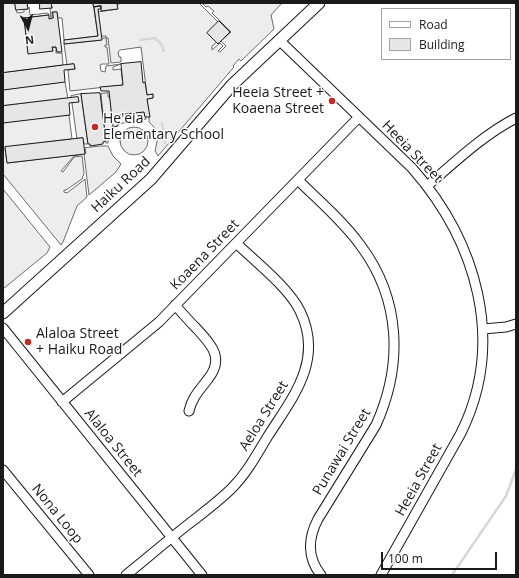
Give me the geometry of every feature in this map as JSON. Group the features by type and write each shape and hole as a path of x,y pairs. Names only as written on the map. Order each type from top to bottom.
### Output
{"main road":[{"name":"Haiku Road","path":"3,313 151,179 232,85 319,3"}],"street":[{"name":"Heeia Street","path":"279,40 412,168 427,186 451,223 465,253 477,289 483,329 483,350 481,376 469,417 381,575"},
{"name":"Koaena Street","path":"62,402 142,336 175,305 359,117"},
{"path":"427,186 482,140 516,118"},
{"name":"Punawai Street","path":"298,180 352,235 369,256 386,293 391,313 395,347 393,374 387,400 382,413 318,519 312,533 310,540 311,555 321,575"},
{"name":"Aeloa Street","path":"126,575 224,496 239,480 296,392 306,369 308,360 308,340 304,321 298,307 283,288 236,243"},
{"path":"175,305 211,344 215,357 215,367 211,375 195,395 189,411"},
{"path":"483,329 506,327 516,324"},
{"name":"Alaloa Street","path":"3,328 202,575"},
{"name":"Nona Loop","path":"3,470 89,575"}],"shaded area":[{"path":"3,3 15,3 17,13 24,12 24,9 28,9 29,7 30,15 48,13 49,15 24,18 28,53 53,51 52,48 56,47 56,53 62,53 63,65 3,73"},
{"path":"51,3 93,3 98,36 64,40 62,18 58,18 57,12 52,12 51,19"},
{"path":"199,3 218,22 217,42 212,46 212,50 220,43 223,46 218,51 220,52 226,46 221,41 231,32 212,13 214,11 202,3 282,3 271,15 274,29 241,61 239,59 233,66 234,67 158,156 155,151 157,137 153,129 155,128 149,122 147,99 153,98 153,94 147,95 141,47 120,50 118,52 119,57 121,57 121,62 111,63 108,38 106,38 106,36 101,36 98,12 117,9 117,4"},
{"path":"101,38 106,38 107,45 105,45 105,47 107,47 109,64 100,65 101,71 105,72 106,66 121,64 113,67 113,70 121,69 123,85 70,91 68,70 75,69 74,64 67,65 64,44 101,40"},
{"path":"65,82 68,99 3,106 3,90"},
{"path":"108,93 108,97 110,97 113,126 109,132 108,143 106,143 101,94"},
{"path":"81,94 88,144 84,144 83,138 77,139 71,96"},
{"path":"144,112 146,119 118,124 117,115"},
{"path":"69,115 72,139 5,148 7,163 82,154 74,156 61,171 63,172 74,157 82,156 84,173 82,179 64,190 64,192 67,193 85,179 87,197 77,206 61,245 3,174 3,123"},
{"path":"134,127 144,131 148,141 144,151 134,155 124,151 120,141 124,131"},
{"path":"108,146 113,156 121,164 116,172 89,195 84,154 86,153 85,148"},
{"path":"3,189 50,247 47,253 3,289"}],"building":[{"path":"15,3 27,3 28,9 16,10"},
{"path":"40,3 51,3 52,8 40,9"},
{"path":"93,3 124,3 117,4 118,9 101,11 101,6 94,7"},
{"path":"101,6 101,9 98,9 102,40 64,44 64,40 98,36 94,7"},
{"path":"53,12 57,12 62,52 57,52 56,47 52,47 53,51 28,54 24,18 49,15 49,19 53,18"},
{"path":"219,21 230,32 218,44 207,33"},
{"path":"141,62 143,83 145,82 147,95 153,94 153,98 147,99 150,117 145,117 144,112 117,115 118,126 113,127 109,91 101,91 100,87 123,85 121,64"},
{"path":"74,64 75,69 64,70 65,82 3,90 3,73"},
{"path":"100,93 106,141 103,142 103,144 90,146 90,144 88,144 81,94"},
{"path":"78,97 79,102 69,103 70,115 3,123 3,106"},
{"path":"83,138 85,154 7,163 5,147"}],"waterway":[{"path":"140,40 155,38 161,44 164,51"},
{"path":"162,123 165,143"},
{"path":"452,575 506,496 516,469"}],"place":[{"name":"Heeia Street + Koaena Street","path":"332,101"},
{"name":"He'eia Elementary School","path":"95,127"},
{"name":"Alaloa Street + Haiku Road","path":"28,342"}]}
